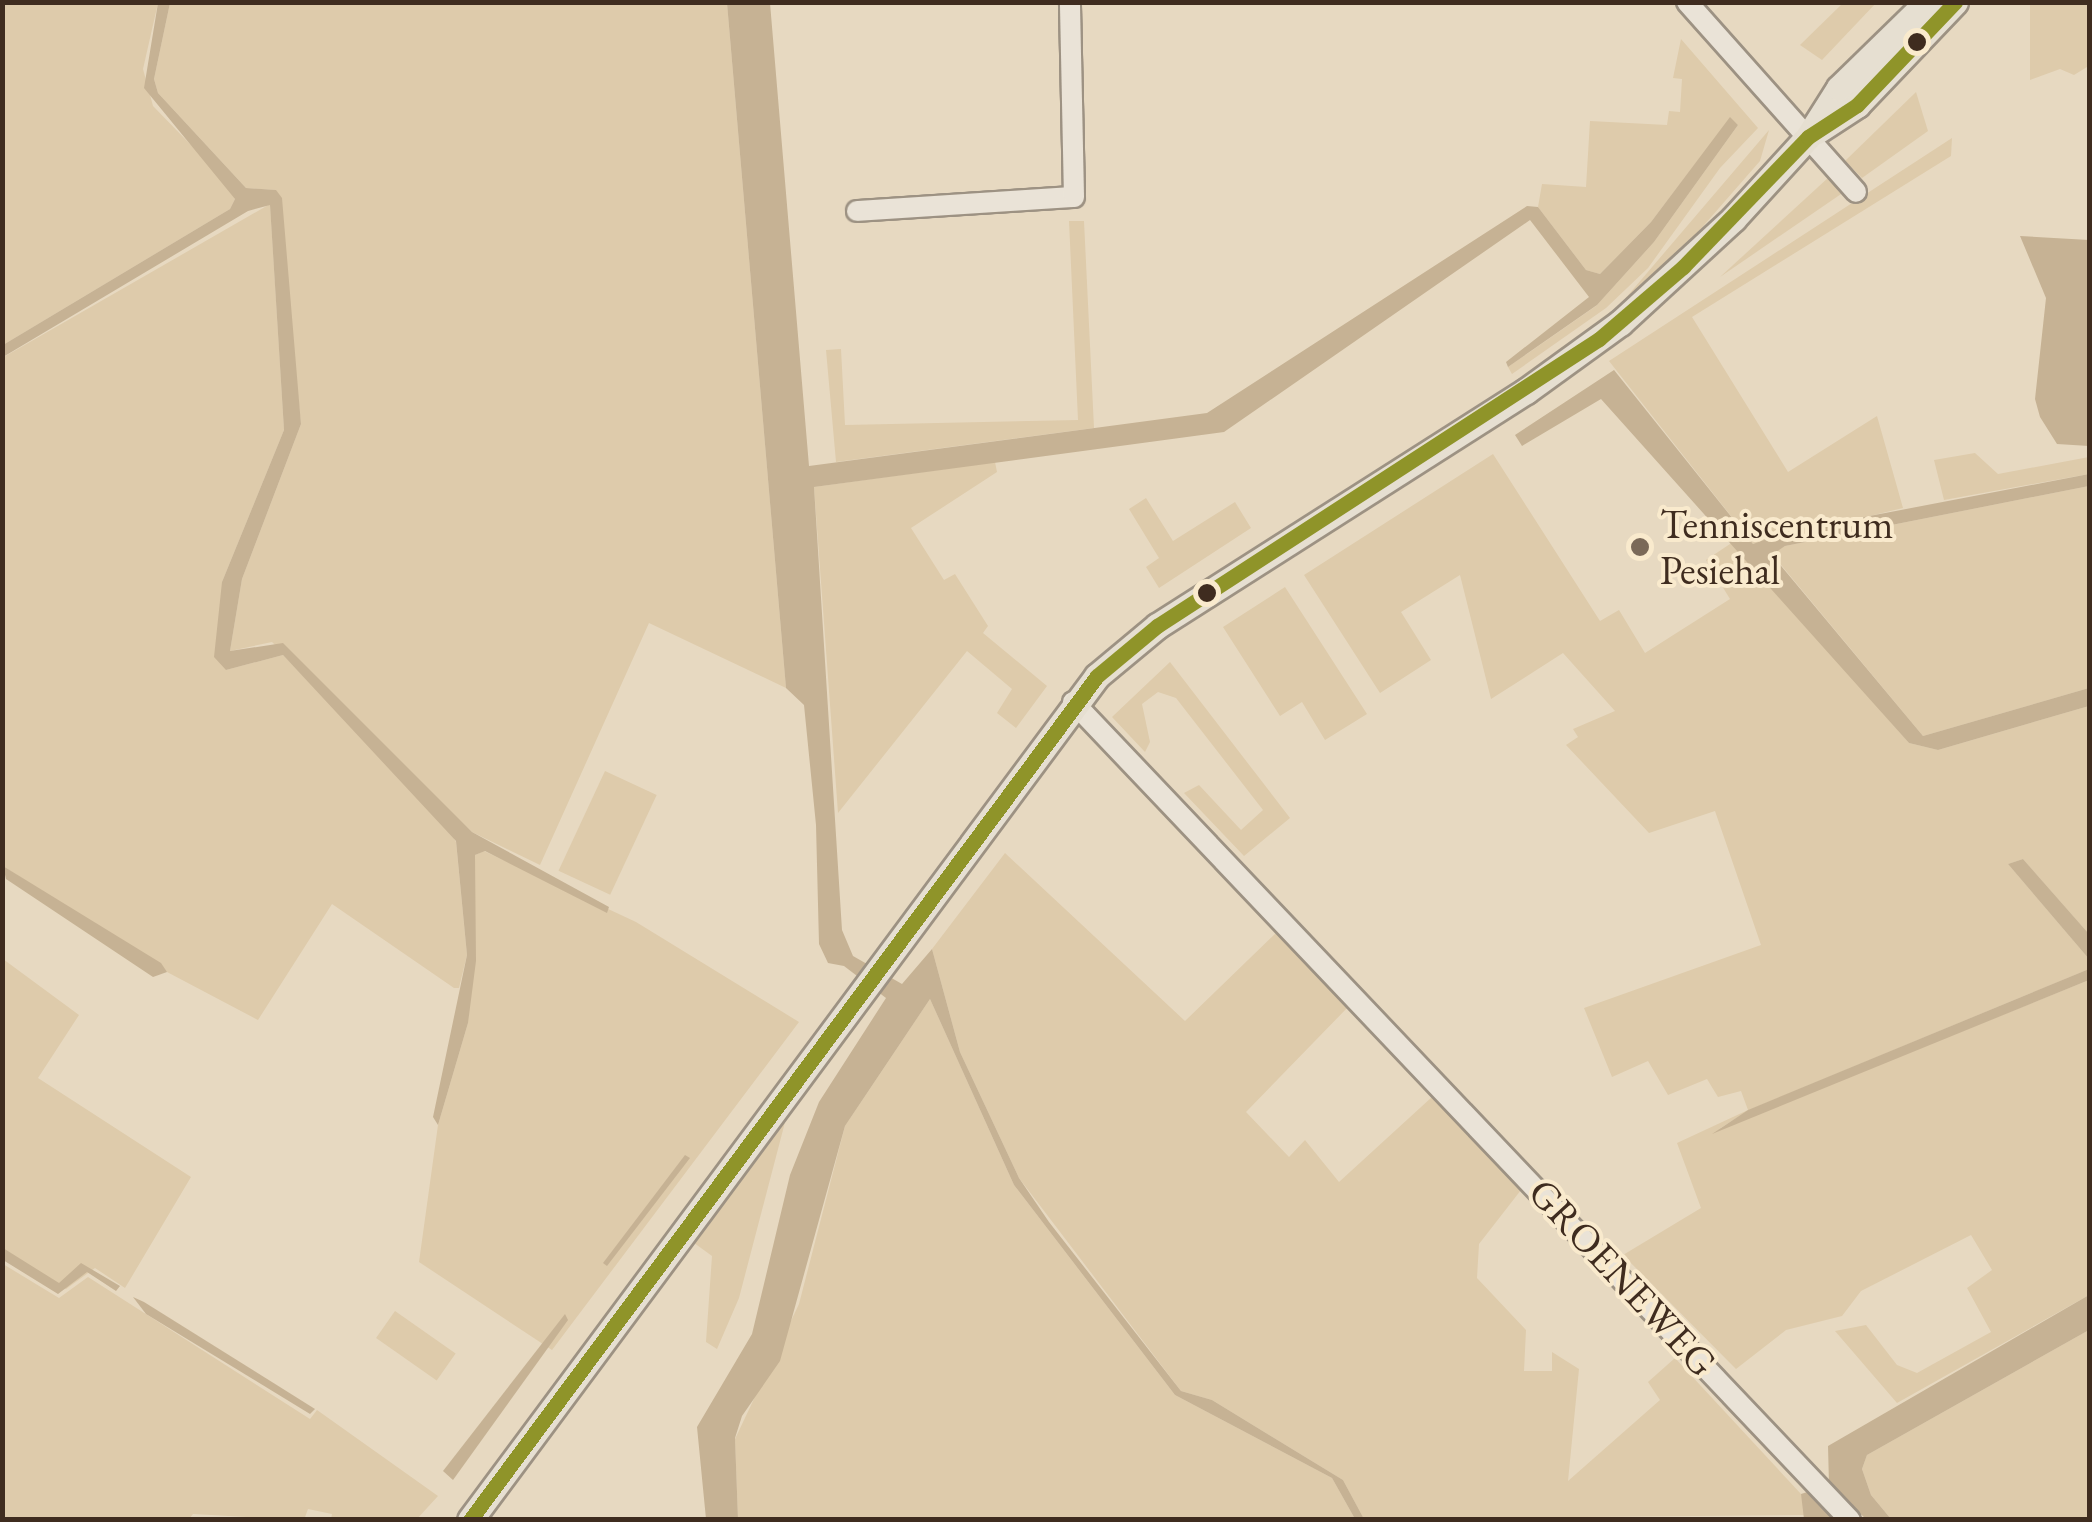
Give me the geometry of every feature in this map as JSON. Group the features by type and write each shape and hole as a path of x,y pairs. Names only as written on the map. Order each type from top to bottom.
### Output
{"main road":[{"path":"470,1520 870,976 1089,719 1142,636 1599,340 1683,267 1808,136 1839,88 1927,2"},
{"path":"1808,136 1857,105 1955,2"}],"street":[{"path":"858,211 1074,197 1070,2"},
{"path":"1687,2 1856,192"},
{"name":"GROENEWEG","path":"1089,719 1845,1513"}],"shaded area":[{"path":"3,3 158,3 143,69 153,106 223,178 235,199 230,209 3,345"},
{"path":"158,3 170,3 154,79 158,93 246,188 276,190 282,198 301,424 242,579 230,651 283,643 472,832 609,907 607,913 485,851 475,855 476,961 468,1023 438,1125 433,1117 467,955 456,841 283,655 226,670 214,657 222,582 284,430 270,205 248,211 3,357 3,345 230,209 235,199 144,88"},
{"path":"170,3 727,3 786,688 649,623 540,865 472,832 272,642 230,651 242,579 301,424 276,190 246,188 158,93 154,79"},
{"path":"727,3 770,3 809,466 1207,413 1527,206 1538,207 1586,270 1600,274 1651,222 1730,117 1738,125 1654,242 1597,305 1508,367 1506,362 1589,297 1530,220 1224,432 814,487 842,930 853,956 902,984 932,949 960,1052 1019,1178 1049,1222 1181,1391 1212,1400 1343,1480 1364,1519 1355,1519 1332,1478 1175,1395 1014,1185 930,999 845,1126 780,1361 742,1416 735,1438 738,1519 706,1519 697,1427 752,1334 790,1175 819,1102 886,998 844,966 828,963 819,944 816,825 804,705 786,688"},
{"path":"1843,3 1876,3 1822,60 1800,45"},
{"path":"2030,3 2089,3 2087,67 2074,75 2060,69 2030,80"},
{"path":"1681,39 1758,128 1720,168 1648,268 1606,308 1512,374 1508,367 1596,306 1654,242 1738,125 1730,118 1651,222 1600,274 1586,270 1538,207 1542,184 1586,187 1590,121 1667,125 1669,111 1680,112 1682,79 1673,78"},
{"path":"1916,92 1928,131 1862,178 1845,161"},
{"path":"1769,130 1760,161 1664,271 1602,326 1519,378 1618,307"},
{"path":"1952,138 1951,156 1692,317 1788,472 1877,416 1903,508 1753,544 1609,361"},
{"path":"1829,177 1844,192 1720,277"},
{"path":"270,204 284,430 222,582 226,670 283,655 449,829 456,842 467,955 459,988 454,988 332,904 258,1020 167,972 3,866 2,358"},
{"path":"1069,221 1084,221 1094,428 836,462 826,350 841,349 845,425 1078,420"},
{"path":"2020,236 2089,240 2089,446 2057,444 2040,417 2035,399 2046,298"},
{"path":"1614,370 1753,544 1786,532 2089,474 2089,486 1785,546 1772,555 1923,736 2089,688 2089,706 1938,750 1909,743 1601,399 1522,446 1515,435"},
{"path":"1975,453 1998,474 2089,457 2089,474 1944,500 1934,460"},
{"path":"1493,454 1600,621 1619,610 1645,653 1730,599 1706,560 1733,542 1909,743 1938,750 2089,706 2089,934 2023,859 2008,864 2089,959 2089,969 1749,1110 1719,1129 2089,980 2089,1295 1897,1403 1835,1331 1866,1325 1897,1365 1917,1373 1991,1332 1967,1288 1992,1270 1971,1235 1861,1291 1842,1316 1786,1330 1736,1369 1623,1255 1701,1208 1677,1143 1748,1110 1741,1091 1718,1097 1707,1079 1668,1095 1648,1061 1612,1077 1584,1008 1761,945 1715,811 1649,833 1566,745 1578,737 1573,729 1615,711 1563,653 1491,699 1460,575 1401,612 1431,660 1380,693 1304,575"},
{"path":"995,462 997,472 911,528 944,580 955,574 988,626 983,633 1047,686 1016,728 997,713 1012,689 967,651 838,813 814,487"},
{"path":"2089,486 2089,688 1923,736 1772,554 1785,546"},
{"path":"1146,498 1173,541 1235,502 1251,528 1159,588 1146,567 1159,558 1129,509"},
{"path":"1285,587 1367,714 1325,740 1302,702 1280,716 1223,627"},
{"path":"1170,662 1290,818 1244,856 1184,793 1199,785 1241,830 1263,810 1176,698 1158,692 1142,704 1150,742 1145,752 1112,717"},
{"path":"605,771 657,795 610,895 559,871"},
{"path":"484,851 636,922 799,1022 552,1350 419,1262 438,1125 468,1023 475,855"},
{"path":"1005,853 1185,1021 1277,932 1348,1007 1246,1112 1289,1157 1305,1140 1339,1182 1432,1097 1521,1190 1479,1244 1477,1278 1526,1330 1524,1371 1552,1371 1552,1352 1579,1369 1568,1481 1660,1400 1648,1382 1675,1358 1801,1494 1808,1515 1364,1519 1343,1480 1212,1400 1181,1391 1019,1178 960,1052 932,949"},
{"path":"2023,859 2089,934 2089,959 2008,864"},
{"path":"3,866 161,963 167,972 153,977 6,879"},
{"path":"3,959 79,1015 38,1078 191,1177 125,1288 95,1268 66,1289 3,1252"},
{"path":"2089,969 2089,980 1712,1134 1748,1110"},
{"path":"930,999 1014,1185 1175,1395 1332,1478 1355,1519 738,1519 735,1439 799,1304 845,1126"},
{"path":"789,1107 739,1298 717,1349 706,1342 712,1256 690,1240"},
{"path":"685,1155 690,1158 607,1266 603,1263"},
{"path":"3,1248 59,1283 81,1263 120,1286 116,1291 87,1272 58,1294 3,1260"},
{"path":"3,1264 59,1298 88,1277 310,1419 317,1410 438,1496 417,1519 331,1519 332,1514 308,1509 304,1520 193,1514 188,1520 3,1520"},
{"path":"2089,1295 2089,1330 1867,1455 1862,1469 1871,1495 1891,1519 1866,1519 1844,1498 1839,1519 1804,1519 1801,1494 1829,1485 1828,1446"},
{"path":"133,1297 315,1409 310,1414 146,1314"},
{"path":"395,1311 456,1353 437,1380 376,1338"},
{"path":"565,1314 568,1320 453,1480 443,1471"},
{"path":"2089,1330 2089,1519 1891,1519 1871,1495 1862,1469 1867,1455"}],"transit line":[{"path":"470,1520 1097,676 1157,626 1599,339 1683,267 1808,137 1857,105 1955,2"}],"place":[{"name":"Tenniscentrum Pesiehal","path":"1640,547"}]}
